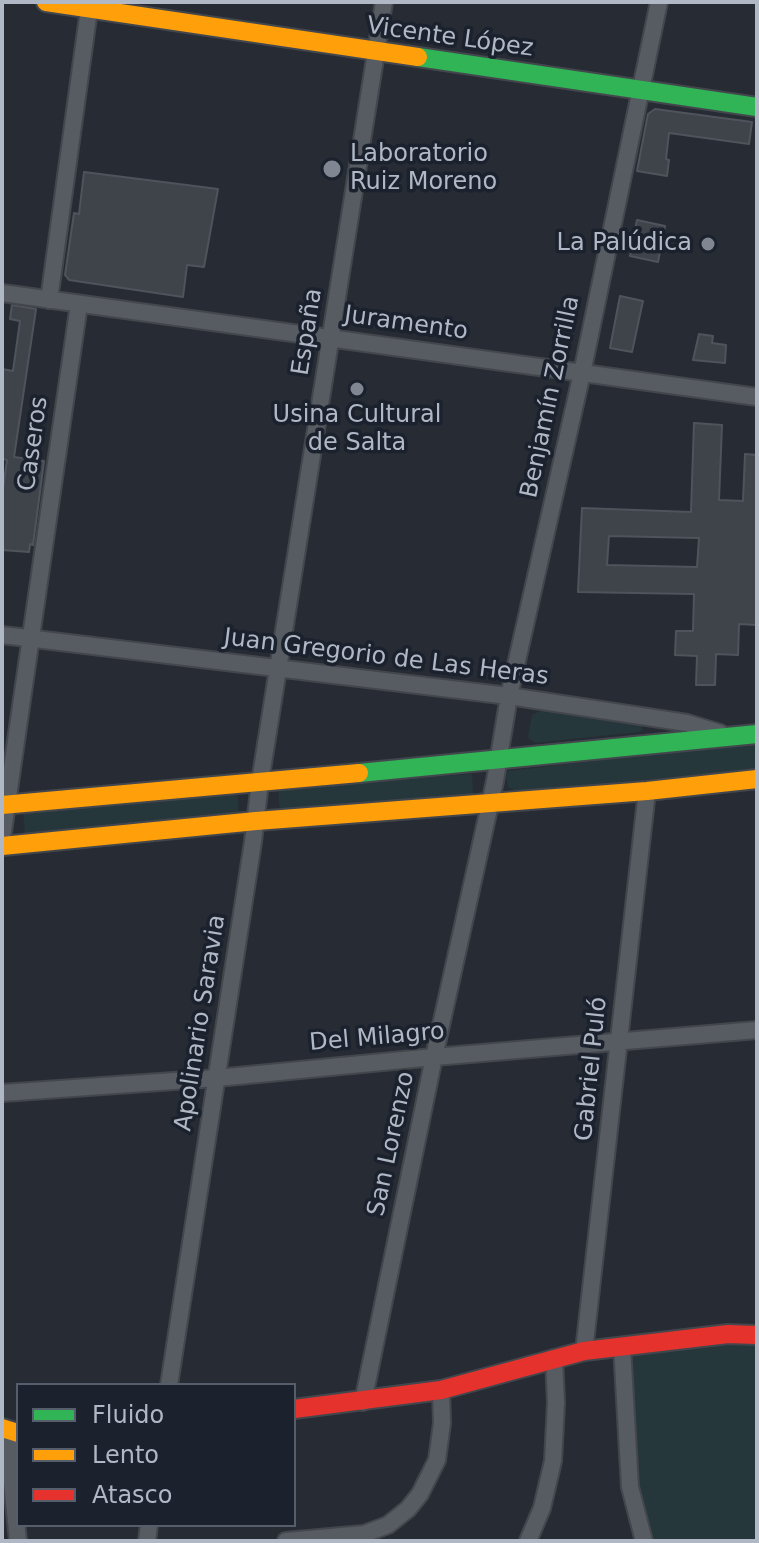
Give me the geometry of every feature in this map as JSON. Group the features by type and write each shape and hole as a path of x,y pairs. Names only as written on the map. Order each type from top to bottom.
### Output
{"main road":[{"name":"Vicente López","path":"46,2 757,107"},
{"path":"5,804 757,734"},
{"path":"2,846 256,821 647,791 757,779"},
{"path":"296,1409 441,1390 584,1351 728,1334 757,1335"}],"street":[{"name":"España","path":"279,669 384,2"},
{"name":"Benjamín Zorrilla","path":"489,802 509,696 582,373 659,2"},
{"path":"49,300 89,6"},
{"name":"Juramento","path":"2,293 757,397"},
{"name":"Caseros","path":"2,838 79,304"},
{"name":"Juan Gregorio de Las Heras","path":"2,635 509,696 687,723 733,736"},
{"name":"Apolinario Saravia","path":"169,1383 279,669"},
{"name":"Gabriel Puló","path":"584,1351 647,791"},
{"name":"San Lorenzo","path":"363,1402 489,802"},
{"name":"Del Milagro","path":"2,1093 217,1078 757,1030"},
{"path":"622,1346 629,1472 635,1511 644,1541"},
{"path":"528,1541 542,1508 553,1461 556,1414 554,1358"},
{"path":"286,1541 318,1540 375,1530 397,1519 408,1509 420,1494 437,1460 442,1423 441,1390"},
{"path":"10,1431 9,1453 16,1521"}],"shaded area":[{"path":"542,710 640,723 643,730 535,743 528,738 532,715"},
{"path":"757,742 757,770 515,791 508,787 506,777 508,771"},
{"path":"472,774 473,796 280,811 278,788"},
{"path":"237,791 239,814 25,835 23,811"},
{"path":"757,1335 757,1541 644,1541 622,1346"}],"building":[{"path":"655,109 752,122 749,144 669,133 667,176 637,171 648,114"},
{"path":"84,172 218,189 204,267 187,265 183,297 69,280 65,275 74,213 79,214"},
{"path":"637,220 665,226 658,262 630,256"},
{"path":"620,296 643,301 632,352 610,348"},
{"path":"12,305 36,309 14,457 44,461 33,545 30,544 29,552 2,550 2,496 7,460 2,459 2,369 13,371 20,321 10,319"},
{"path":"699,334 713,336 712,343 726,345 725,363 693,360"},
{"path":"694,423 722,425 719,500 743,501 745,454 757,455 757,625 739,624 738,655 716,654 715,685 696,685 697,656 675,655 676,631 693,631 694,594 578,592 582,508 691,512","holes":["609,536 699,538 697,567 607,565"]}],"traffic: fast":[{"path":"418,57 757,107"},
{"path":"359,773 757,734"}],"traffic: slow":[{"path":"46,2 418,57"},
{"path":"2,805 359,773"},
{"path":"2,846 256,821 647,791 757,779"},
{"path":"2,1428 16,1432"}],"traffic: jam":[{"path":"296,1409 441,1390 584,1351 728,1334 757,1335"}],"place":[{"name":"Laboratorio Ruiz Moreno","path":"332,169"},
{"name":"La Palúdica","path":"708,244"},
{"name":"Usina Cultural de Salta","path":"357,389"}]}
